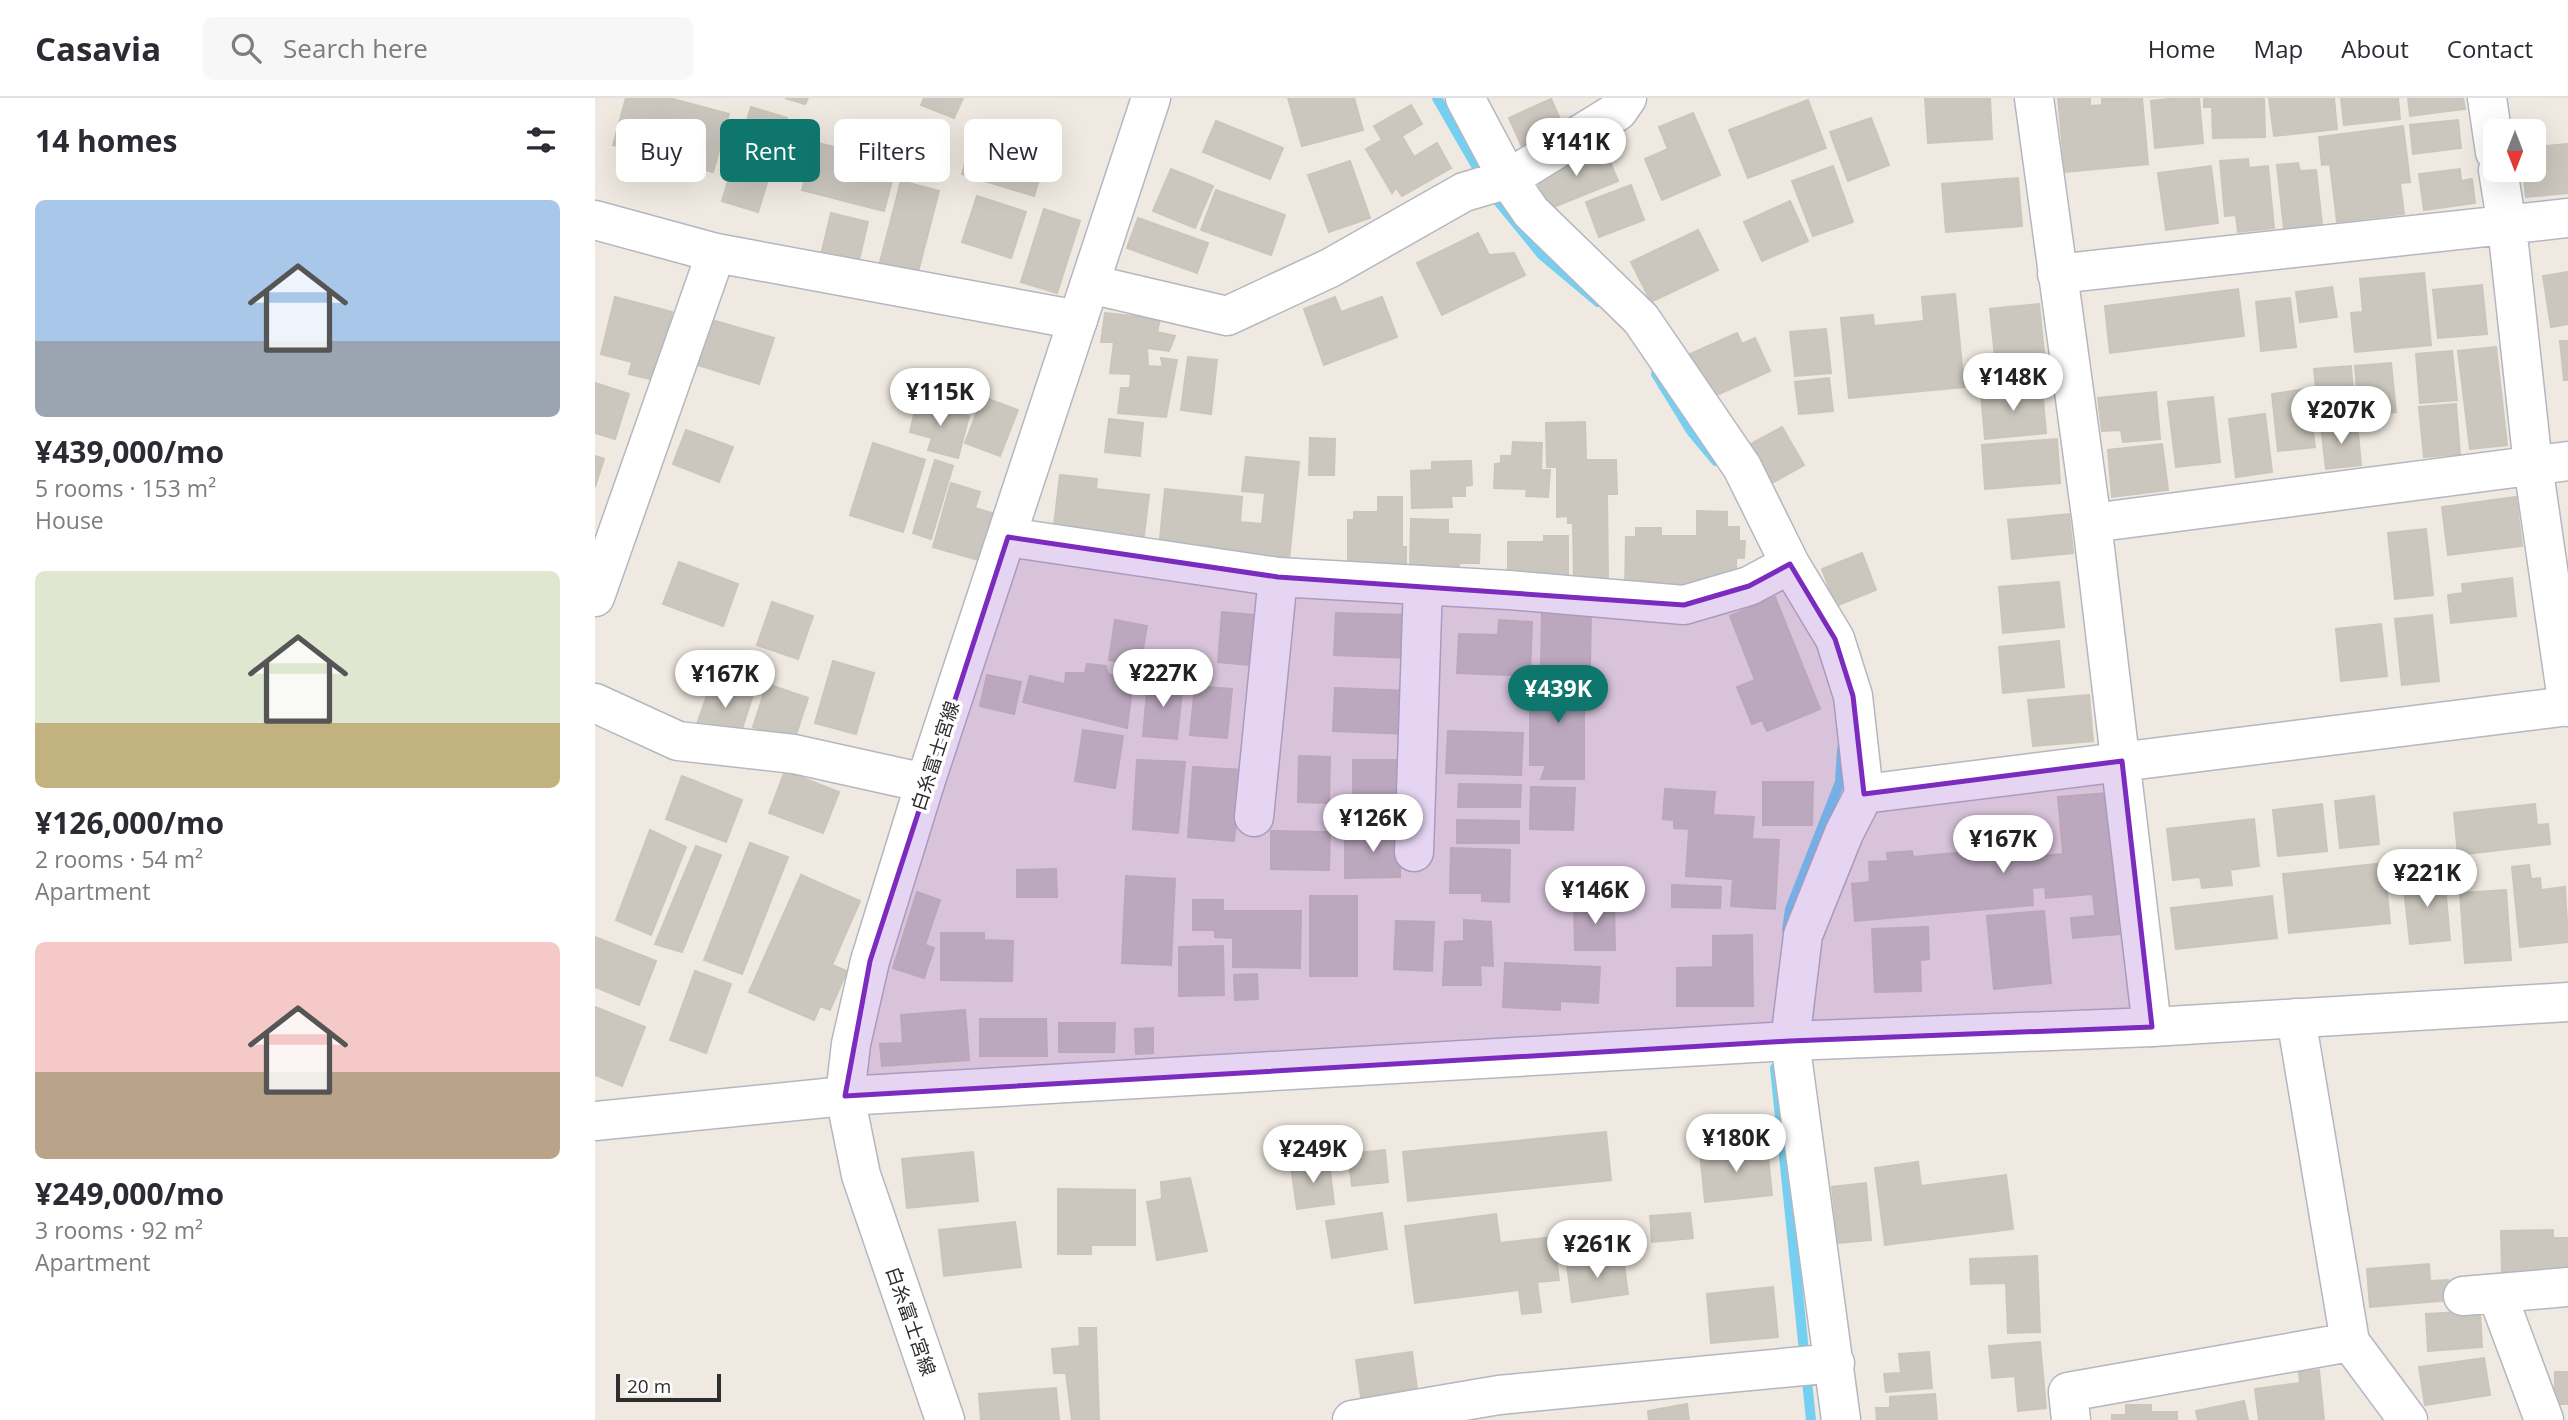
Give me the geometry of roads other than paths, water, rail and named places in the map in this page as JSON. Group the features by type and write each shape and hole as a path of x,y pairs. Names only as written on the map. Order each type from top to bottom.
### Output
{"street":[{"name":"白糸富士宮線","path":"945,1420 861,1175 845,1096 851,1044 870,961 925,783 1151,98"},
{"path":"1465,98 1508,179 1531,212 1641,319 1742,467 1790,564 1835,639 1853,696 1864,794 1844,833 1803,936 1790,1041 1841,1420"},
{"path":"1090,284 1227,316 1330,268 1464,192 1508,179 1618,111 1627,98"},
{"path":"2034,98 2092,523 2152,1027"},
{"path":"2487,98 2490,119"},
{"path":"1864,794 2568,707 2551,463 2500,182"},
{"path":"2057,274 2568,218"},
{"path":"595,220 716,253 1078,320"},
{"path":"595,597 716,253"},
{"path":"2092,523 2551,463"},
{"path":"1008,537 1278,577 1684,605 1749,586 1790,564"},
{"path":"1254,817 1278,577"},
{"path":"1414,852 1423,585"},
{"path":"595,703 678,741 795,754 925,783"},
{"path":"595,1121 845,1096 1790,1041 2152,1027 2568,1002"},
{"path":"2296,1018 2350,1342 2408,1420"},
{"path":"2544,1420 2480,1295 2568,1287"},
{"path":"2071,1420 2068,1392 2350,1342"},
{"path":"1352,1420 1502,1408 1835,1363"}],"waterway":[{"path":"1437,98 1493,195 1542,255 1598,302"},
{"path":"1656,374 1691,431 1716,461"},
{"path":"1787,930 1790,909 1840,782 1842,749"},
{"path":"1775,1068 1811,1420"}]}
